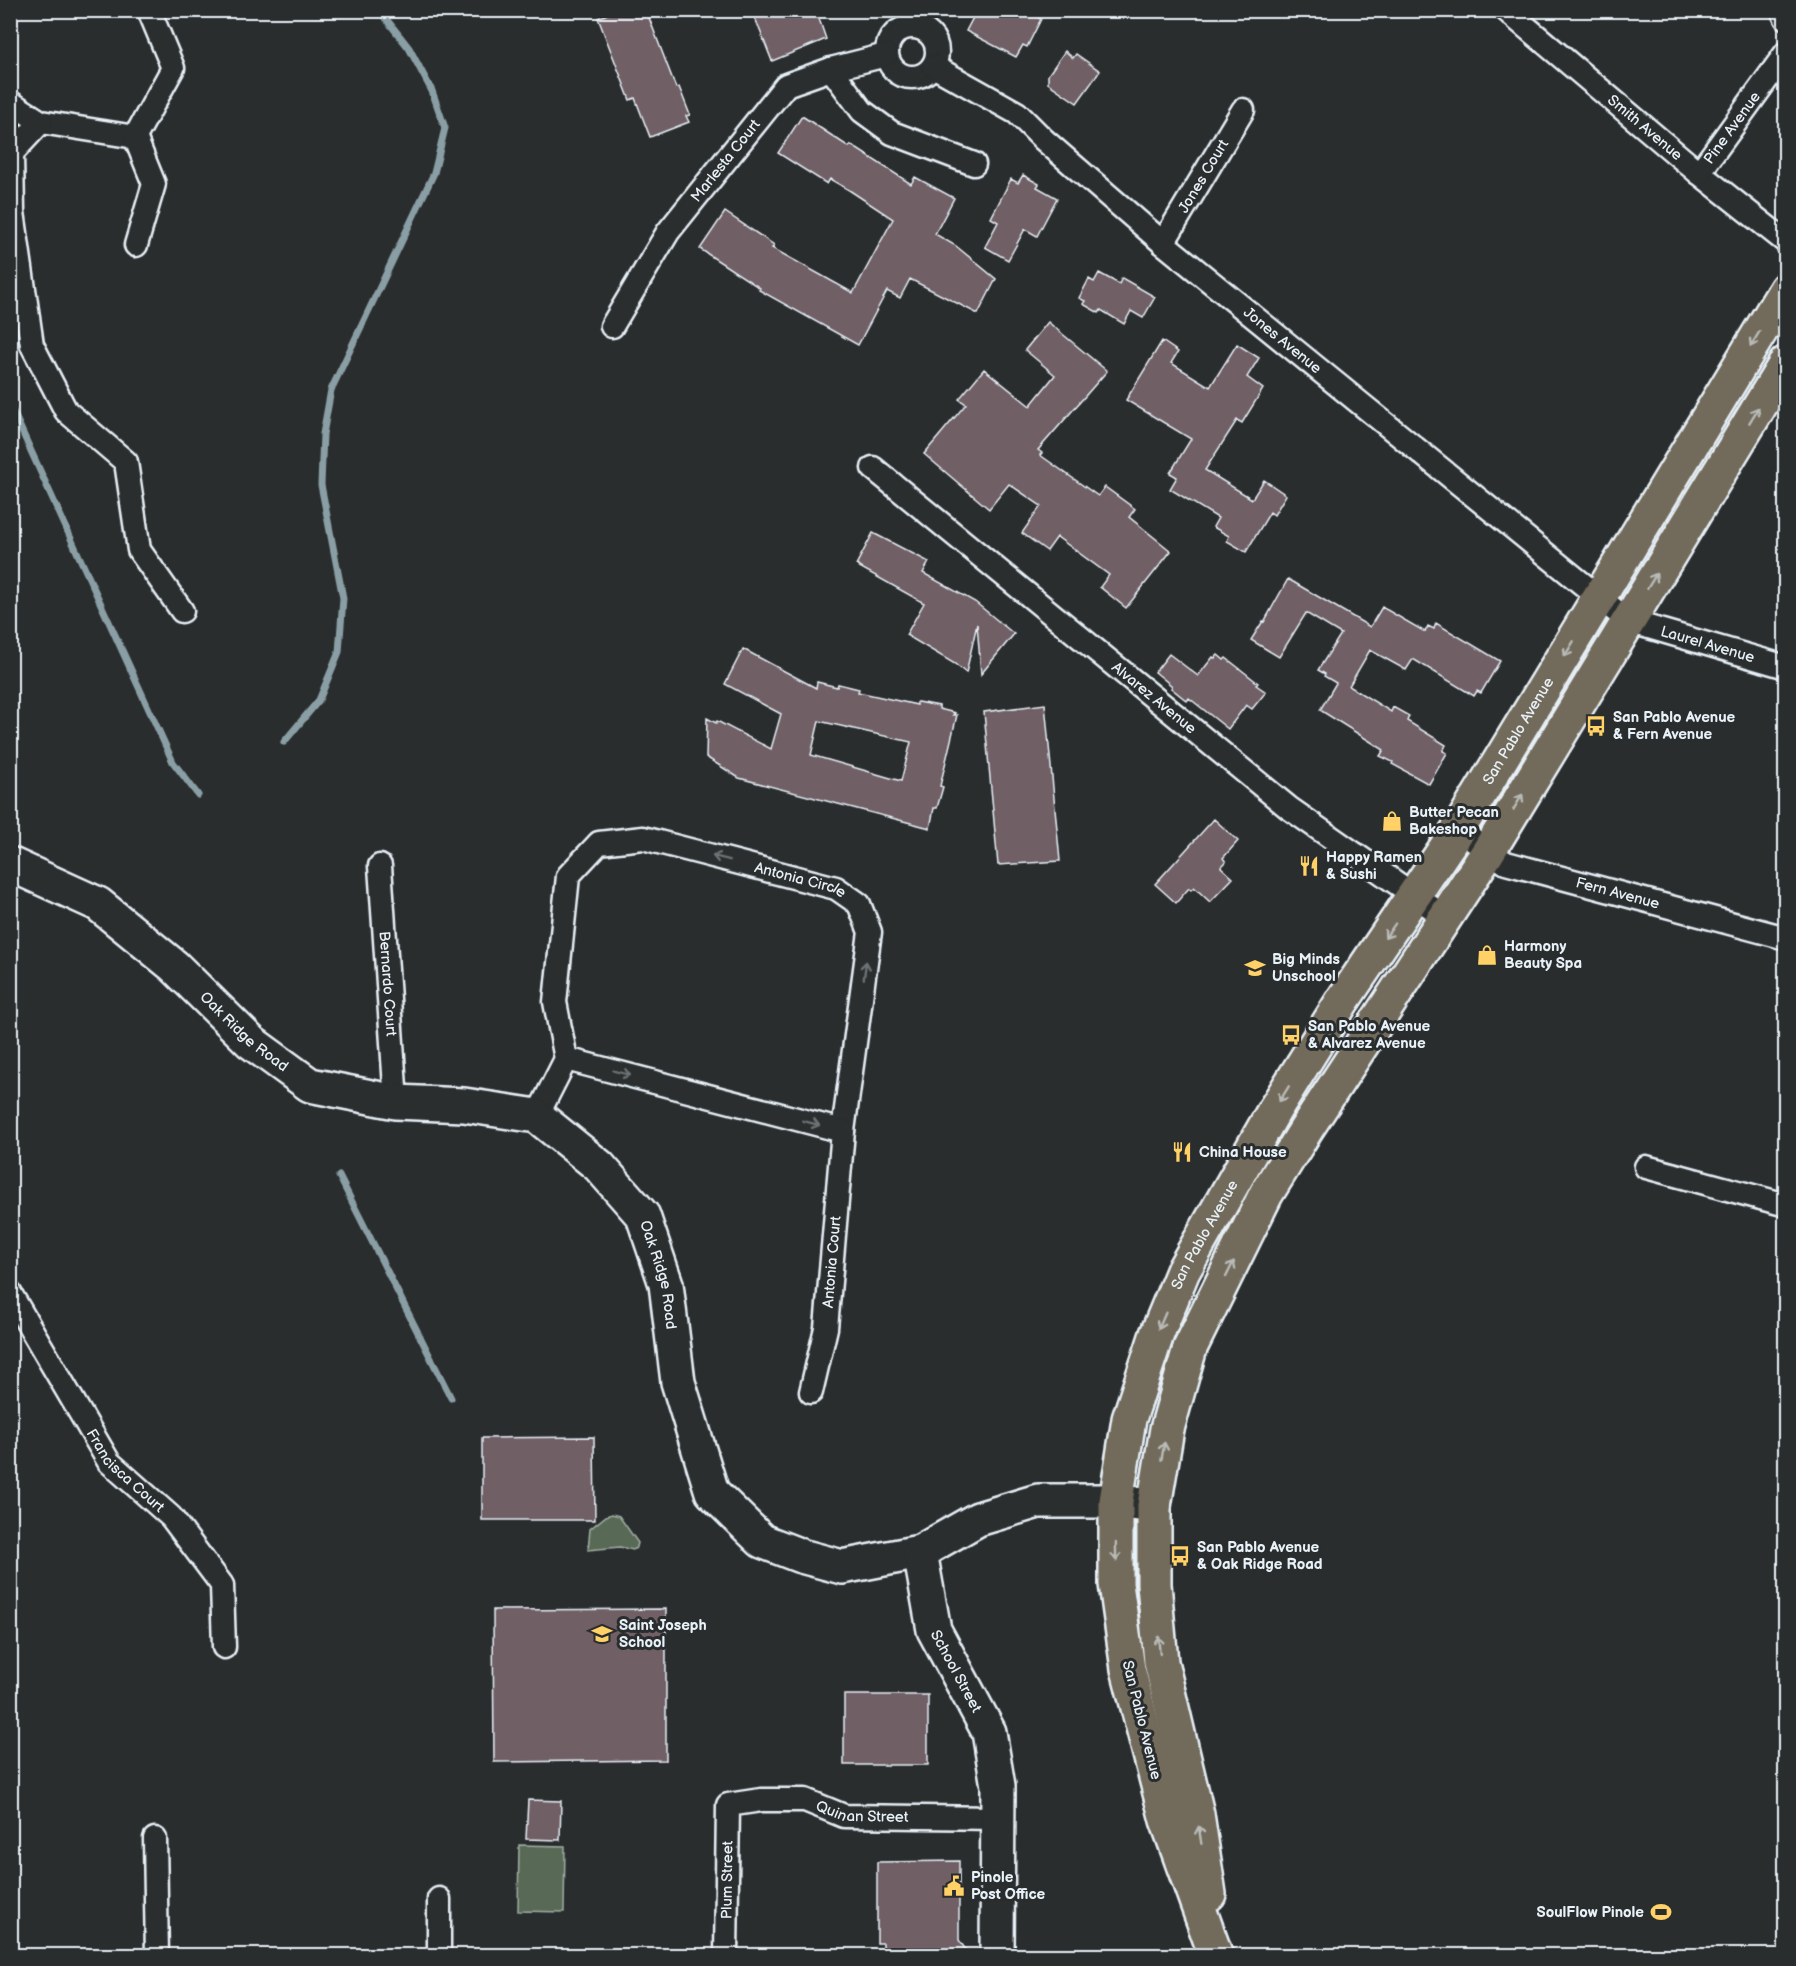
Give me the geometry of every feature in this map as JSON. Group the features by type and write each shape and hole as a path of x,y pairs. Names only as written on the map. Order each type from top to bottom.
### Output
{"main road":[{"name":"San Pablo Avenue","path":"1218,1956 1167,1820 1128,1669 1116,1584 1116,1501 1129,1419 1157,1334 1183,1271 1275,1109 1342,999 1458,830 1785,289"},
{"name":"San Pablo Avenue","path":"1218,1956 1197,1814 1161,1662 1154,1584 1154,1506 1167,1430 1190,1348 1266,1194 1488,852 1785,363"}],"street":[{"name":"Smith Avenue","path":"1506,10 1699,173 1785,242"},
{"path":"1782,10 1785,18"},
{"path":"135,137 173,68 151,15"},
{"path":"922,19 925,30 935,41 936,56 933,66 922,74 907,76 893,69 888,62 887,46 895,32 922,19"},
{"name":"Pine Avenue","path":"1699,173 1785,53"},
{"name":"Marlesta Court","path":"612,326 668,232 786,86 831,69 886,55"},
{"name":"Jones Avenue","path":"933,66 1017,113 1043,139 1163,243 1628,621"},
{"path":"831,69 862,111 891,133 974,164"},
{"path":"10,102 40,122 135,137"},
{"name":"Jones Court","path":"1163,243 1243,110"},
{"path":"40,122 12,153 12,212 32,345 66,411 126,462 139,550 182,611"},
{"path":"135,137 154,184 136,245"},
{"name":"Alvarez Avenue","path":"873,468 1289,808 1445,917"},
{"name":"Laurel Avenue","path":"1628,621 1785,667"},
{"name":"Fern Avenue","path":"1458,830 1506,863 1785,938"},
{"name":"Antonia Circle","path":"566,1059 555,1002 568,876 599,843 643,838 836,888 859,904 870,932 843,1131"},
{"name":"Oak Ridge Road","path":"10,864 98,904 174,966 251,1042 310,1085 396,1102 464,1105 537,1116 599,1166 643,1216 666,1284 678,1382 712,1492 762,1540 801,1556 842,1567 920,1552 978,1519 1038,1501 1116,1501 1154,1506"},
{"name":"Bernardo Court","path":"380,866 396,1102"},
{"path":"537,1116 566,1059 843,1131"},
{"name":"Antonia Court","path":"811,1392 826,1328 843,1131"},
{"path":"1646,1167 1785,1205"},
{"name":"Francisca Court","path":"10,1293 109,1462 171,1517 222,1586 224,1647"},
{"name":"School Street","path":"920,1552 934,1630 989,1732 998,1802 997,1956"},
{"name":"Quinan Street","path":"728,1805 761,1800 805,1800 844,1816 998,1802"},
{"name":"Plum Street","path":"726,1956 728,1805"},
{"path":"155,1839 157,1956"},
{"path":"439,1899 439,1956"}],"green space":[{"path":"612,1514 619,1516 638,1543 637,1547 633,1550 620,1547 588,1550 590,1529"},
{"path":"519,1845 565,1846 564,1912 518,1911"}],"building":[{"path":"617,10 646,10 676,88 679,87 690,115 686,116 689,122 650,137 635,98 630,100 598,18"},
{"path":"752,10 816,10 826,39 772,61"},
{"path":"977,10 1025,10 1041,19 1027,47 1023,45 1016,57 966,31"},
{"path":"1065,51 1073,58 1076,54 1100,71 1077,103 1048,83 1048,75"},
{"path":"802,116 911,184 915,177 954,198 935,234 956,246 996,279 978,314 910,279 900,298 887,291 858,345 759,290 760,288 700,249 725,212 774,245 772,248 853,293 893,219 830,179 827,184 778,153"},
{"path":"1023,175 1039,184 1037,187 1057,198 1037,236 1025,229 1008,260 985,247 998,222 991,218 1011,179 1018,183"},
{"path":"1099,273 1119,284 1122,278 1155,297 1143,318 1131,311 1124,324 1101,310 1099,313 1083,304 1085,301 1079,298 1089,279 1094,282"},
{"path":"1048,322 1107,371 1038,450 1042,453 1040,455 1098,496 1105,487 1135,509 1129,517 1171,551 1126,608 1100,587 1109,575 1057,537 1047,551 1022,533 1041,506 1009,484 989,509 924,454 966,404 959,399 984,369 1030,406 1055,375 1025,350"},
{"path":"1162,341 1178,352 1171,363 1210,387 1237,344 1259,358 1247,377 1263,389 1242,423 1237,420 1205,470 1252,499 1264,480 1286,495 1274,515 1270,512 1246,552 1227,541 1229,536 1213,527 1218,518 1170,489 1177,477 1170,473 1191,439 1126,400"},
{"path":"873,533 929,562 923,573 975,602 1014,634 981,674 977,624 966,673 906,635 924,603 856,565"},
{"path":"1288,579 1370,627 1382,607 1425,632 1428,626 1434,629 1436,623 1500,661 1481,693 1477,691 1474,696 1413,659 1406,670 1370,650 1349,686 1391,712 1393,707 1409,716 1407,721 1446,745 1443,751 1447,753 1429,784 1380,756 1384,750 1320,710 1336,683 1318,670 1341,634 1306,613 1279,657 1251,640"},
{"path":"743,649 816,688 817,682 837,687 838,684 859,689 858,692 917,705 917,702 939,706 939,709 955,713 953,715 957,715 940,786 943,787 937,808 934,808 930,828 739,778 706,757 707,718 771,749 781,714 725,684","holes":["819,721 911,742 901,781 811,755"]},
{"path":"1169,654 1198,676 1213,657 1218,655 1224,660 1226,658 1266,692 1252,709 1246,705 1228,729 1189,698 1187,701 1155,672"},
{"path":"1045,704 1060,861 998,865 984,712"},
{"path":"1214,819 1238,841 1223,858 1226,862 1221,867 1233,878 1210,902 1194,887 1191,890 1189,888 1176,903 1155,884"},
{"path":"594,1437 595,1520 482,1520 482,1438"},
{"path":"666,1609 666,1760 494,1762 493,1610"},
{"path":"844,1695 928,1695 928,1765 844,1765"},
{"path":"528,1800 561,1801 560,1840 526,1839"},
{"path":"959,1861 959,1940 970,1956 883,1956 883,1943 877,1943 877,1862"}],"waterway":[{"path":"284,742 319,700 339,652 343,598 321,485 323,434 331,390 434,173 445,128 432,91 409,48 379,10"},
{"path":"10,405 173,762 198,795"},
{"path":"339,1176 451,1398"}],"place":[{"name":"San Pablo Avenue & Fern Avenue","path":"1596,726"},
{"name":"Butter Pecan Bakeshop","path":"1392,821"},
{"name":"Happy Ramen & Sushi","path":"1309,866"},
{"name":"Harmony Beauty Spa","path":"1487,955"},
{"name":"Big Minds Unschool","path":"1255,968"},
{"name":"San Pablo Avenue & Alvarez Avenue","path":"1291,1035"},
{"name":"China House","path":"1182,1152"},
{"name":"San Pablo Avenue & Oak Ridge Road","path":"1180,1556"},
{"name":"Saint Joseph School","path":"602,1634"},
{"name":"Pinole Post Office","path":"954,1886"},
{"name":"SoulFlow Pinole","path":"1661,1912"}]}
